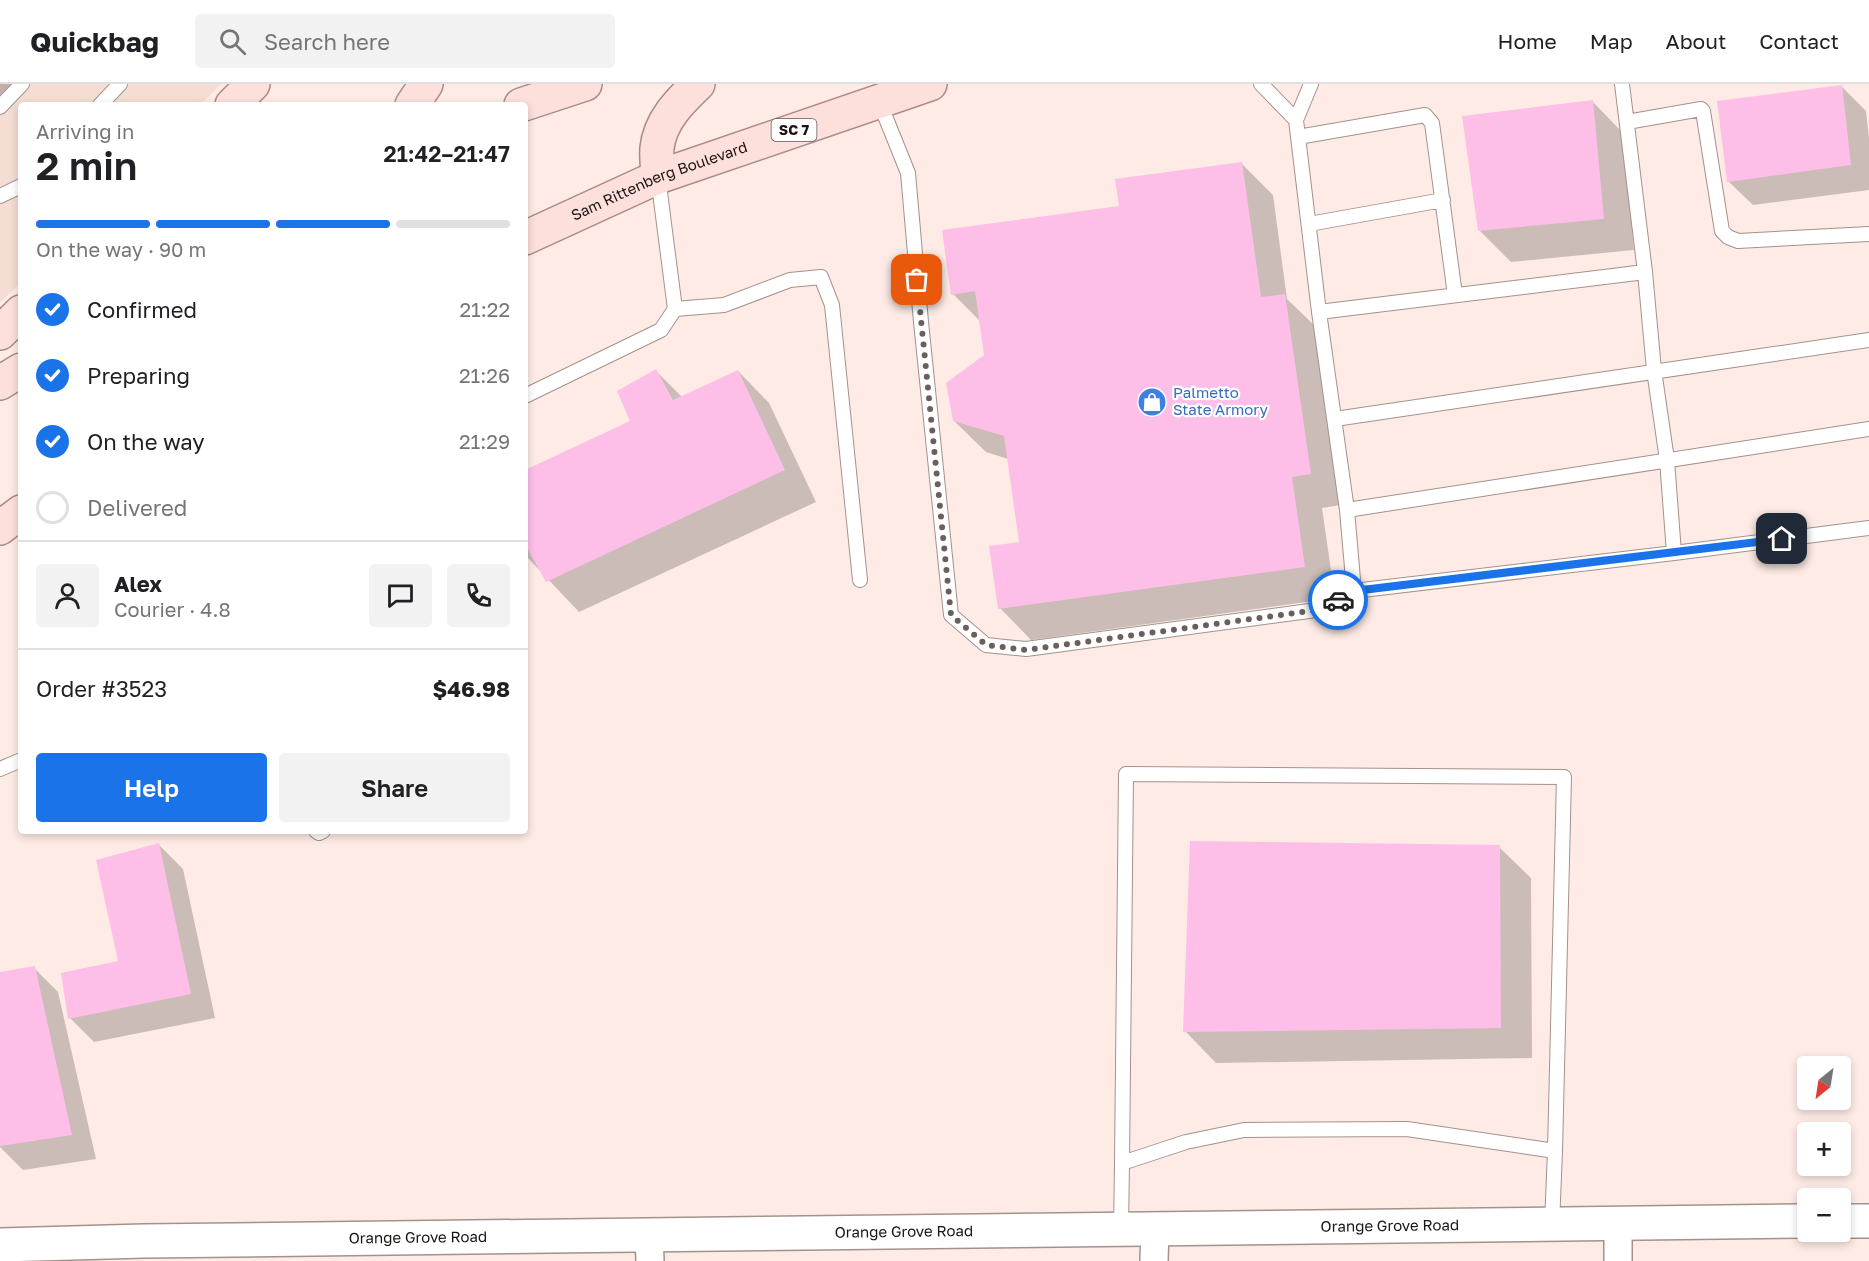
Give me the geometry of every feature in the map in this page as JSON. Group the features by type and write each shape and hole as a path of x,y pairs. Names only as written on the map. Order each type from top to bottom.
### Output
{"main road":[{"path":"235,102 253,84"},
{"path":"414,102 426,84"},
{"path":"528,103 585,84"},
{"path":"658,177 656,149 662,126 678,103 698,84"},
{"name":"Sam Rittenberg Boulevard","path":"528,237 658,177 930,84"},
{"path":"0,333 18,315"},
{"path":"0,383 18,372"},
{"path":"0,528 18,514"}],"street":[{"name":"Orange Grove Road","path":"0,1245 145,1251 650,1248 1121,1230 1154,1245 1552,1224 1797,1221"},
{"path":"1851,1221 1869,1221"},
{"path":"1618,1223 1618,1261"}],"lane":[{"path":"0,107 22,84"},
{"path":"103,102 120,84"},
{"path":"1262,84 1296,120"},
{"path":"1311,84 1296,120 1319,312 1347,510 1354,591"},
{"path":"1622,84 1645,272 1654,370 1667,460 1674,553"},
{"path":"879,101 908,173 951,615 986,645 1026,650 1324,609 1354,591 1869,528"},
{"path":"1627,122 1701,109 1703,111 1722,231 1728,237 1738,241 1869,234"},
{"path":"1298,137 1425,115 1432,123 1455,295"},
{"path":"528,395 661,330 675,309 658,177"},
{"path":"0,196 18,187"},
{"path":"1310,224 1443,200"},
{"path":"1319,312 1645,272"},
{"path":"675,309 724,305 790,279 820,277 832,305 860,580"},
{"path":"1335,419 1869,340"},
{"path":"1347,510 1869,429"},
{"path":"0,769 18,761"},
{"path":"1121,1230 1126,774 1563,777 1552,1224"},
{"path":"1122,1163 1186,1143 1244,1130 1407,1129 1555,1150"}],"shaded area":[{"path":"0,84 221,84 203,102 18,102 18,286 0,302"}],"building":[{"path":"1842,85 1851,165 1727,182 1717,101"},
{"path":"1593,100 1604,219 1478,231 1462,116"},
{"path":"1242,162 1261,297 1285,294 1311,474 1292,477 1305,567 998,609 989,546 1019,542 1004,436 953,421 946,383 984,355 975,291 951,295 942,230 1119,206 1115,179"},
{"path":"656,369 673,400 738,370 785,470 546,582 528,549 528,469 630,421 617,391"},
{"path":"1190,841 1500,845 1501,1028 1183,1032"},
{"path":"159,843 191,994 68,1019 61,973 118,961 96,860"},
{"path":"35,966 72,1135 0,1146 0,972"}],"way so far":[{"path":"917,280 951,615 986,645 1026,650 1324,609 1338,600"}],"place":[{"name":"Palmetto State Armory","path":"1152,402"}],"route":[{"path":"1338,600 1354,591 1782,539"}]}
